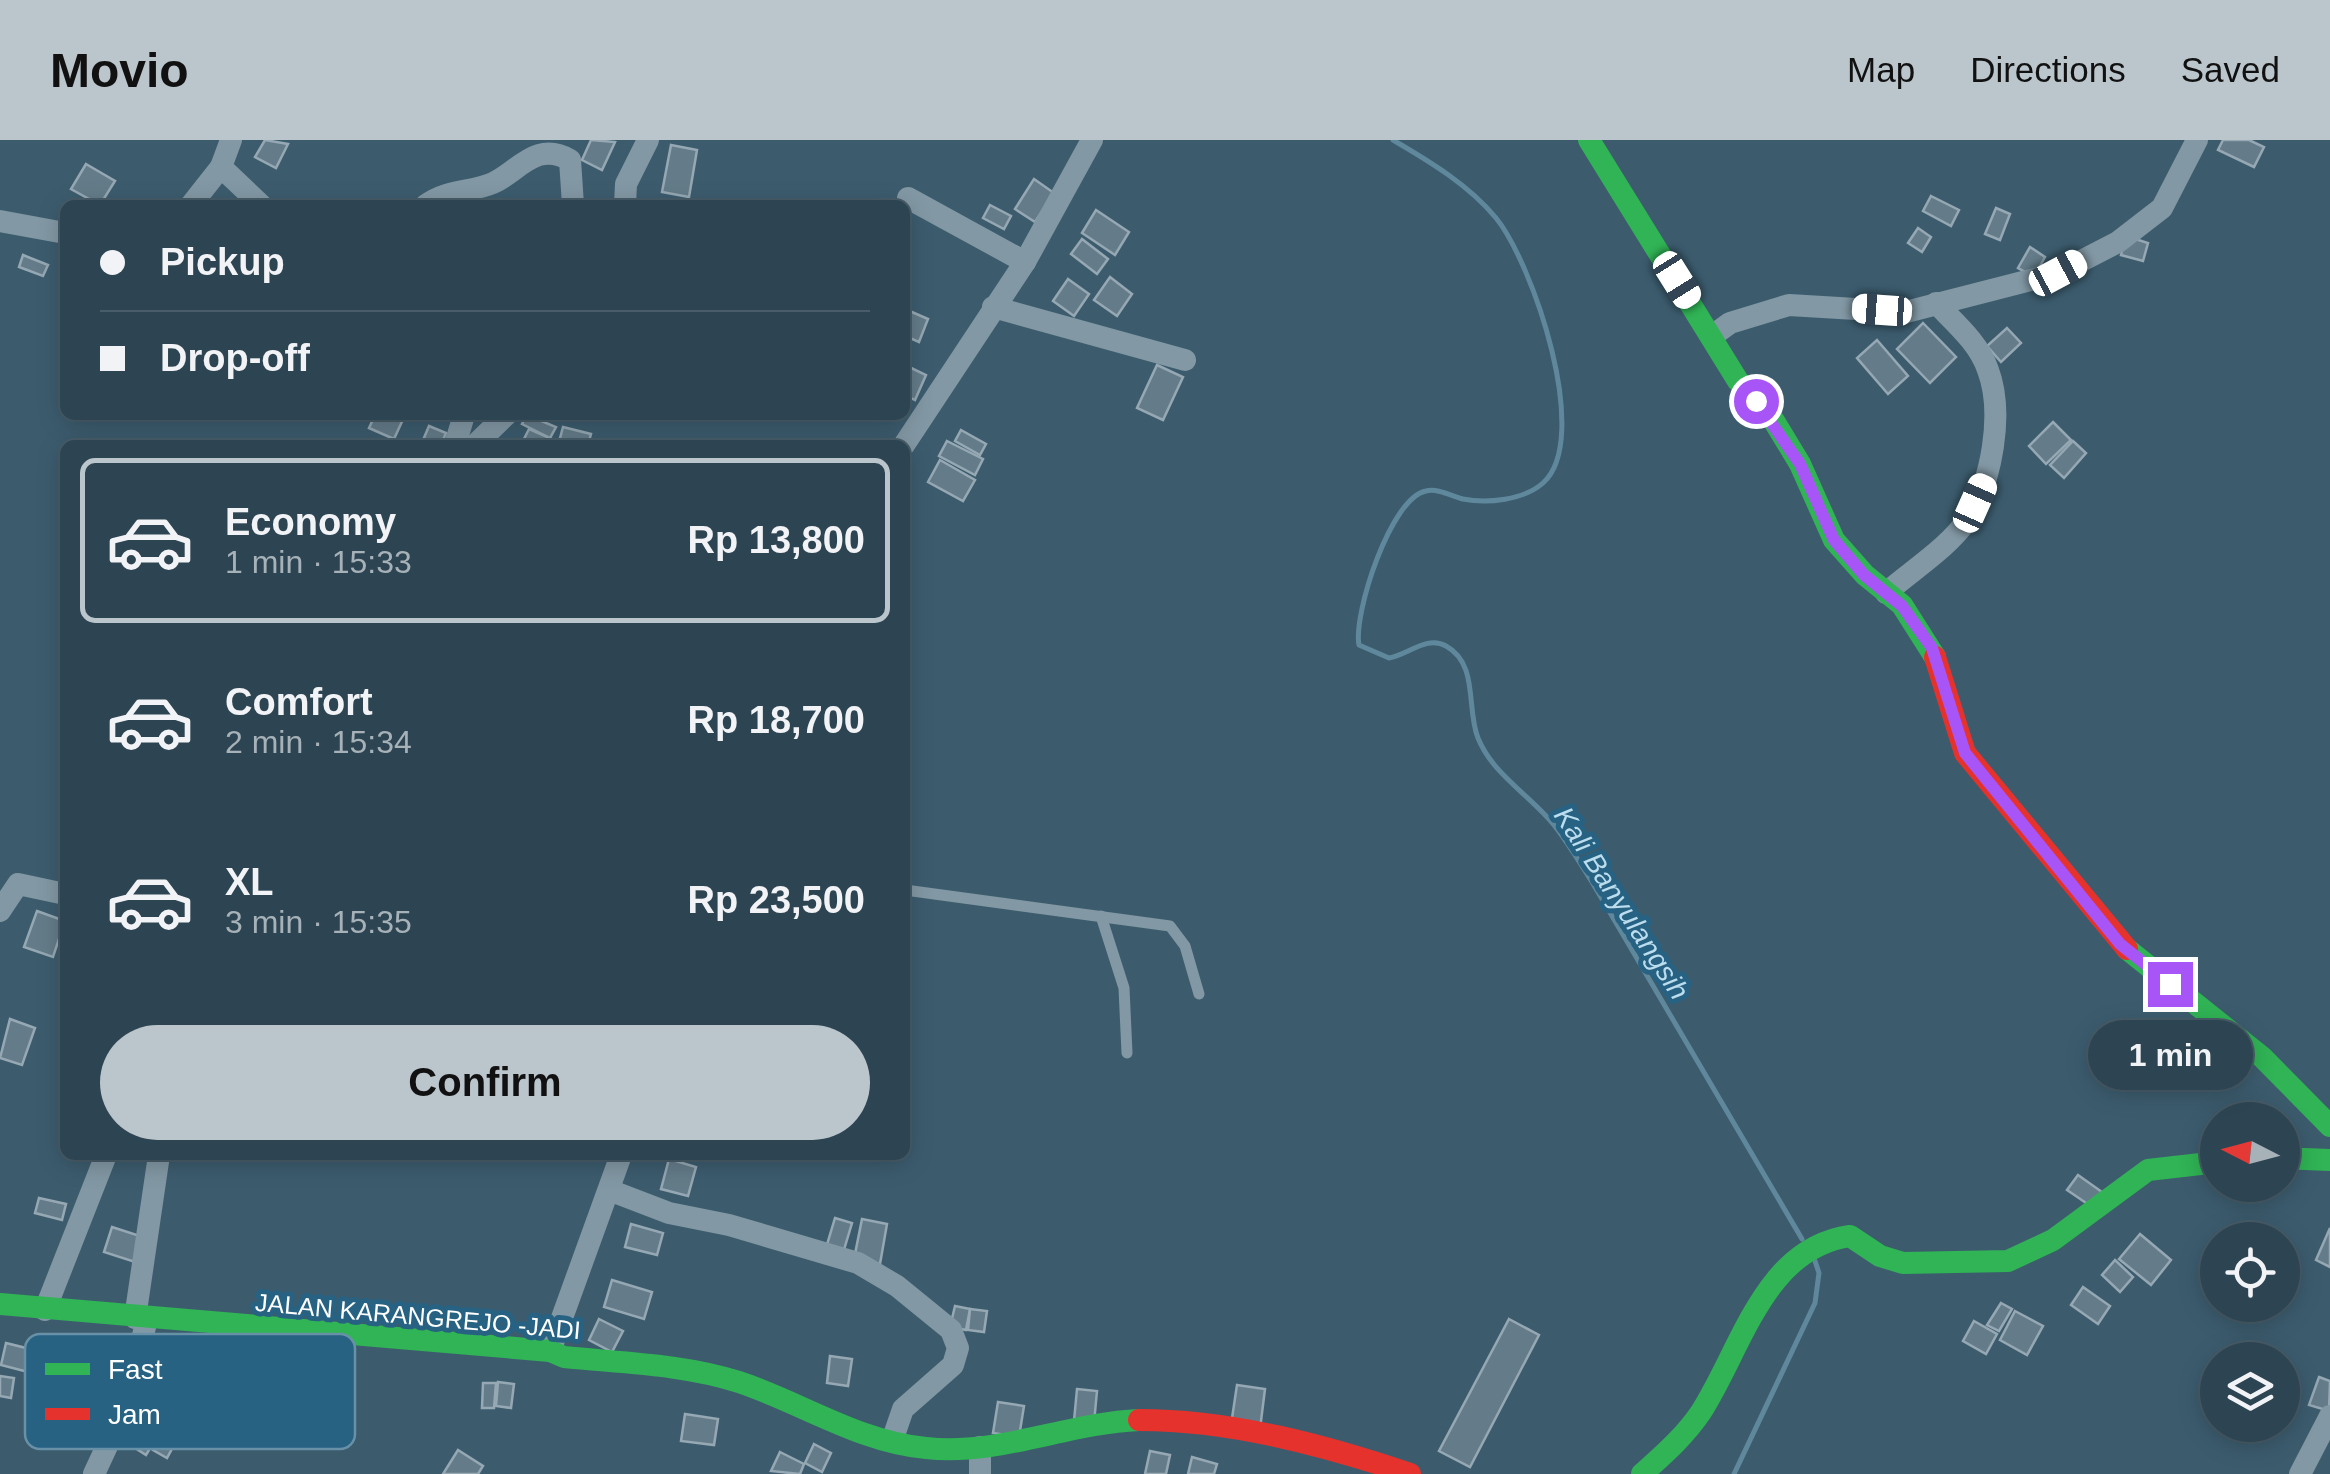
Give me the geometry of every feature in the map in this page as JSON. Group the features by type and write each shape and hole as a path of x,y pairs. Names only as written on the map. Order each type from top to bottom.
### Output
{"street":[{"path":"195,200 221,167 231,140"},
{"path":"625,200 626,184 648,140"},
{"path":"907,440 1025,262 1092,140"},
{"path":"1589,140 1712,336 1800,464 1834,540 1902,606 1932,648 1965,753 2120,944 2262,1057 2330,1126"},
{"path":"1712,336 1730,323 1789,305 1906,312 2058,273 2118,242 2162,208 2197,140"},
{"path":"433,200 441,194 492,184 526,150 548,148 570,160 572,200"},
{"path":"221,167 256,200"},
{"path":"908,198 1025,262"},
{"path":"0,221 60,232"},
{"path":"1886,593 1966,522 1983,484 1993,434 1989,371 1966,334 1936,303"},
{"path":"993,308 1184,360"},
{"path":"481,440 501,420"},
{"path":"0,911 18,884 60,893"},
{"path":"2300,1159 2330,1160"},
{"path":"45,1310 104,1160"},
{"path":"138,1334 158,1160"},
{"path":"550,1351 619,1160"},
{"path":"1642,1474 1673,1447 1701,1411 1762,1299 1792,1260 1826,1240 1850,1236 1880,1256 1920,1265 2008,1261 2042,1247 2148,1170 2200,1164"},
{"path":"610,1190 669,1213 729,1225 858,1263 896,1286 952,1330 958,1348 953,1365 903,1409 892,1440"},
{"name":"JALAN KARANGREJO -JADI","path":"0,1304 339,1334"},
{"name":"JALAN KARANGREJO -JADI","path":"355,1335 550,1351 564,1357 698,1372 739,1382 816,1417 929,1449 980,1448 1138,1420 1170,1421 1235,1431 1410,1474"},
{"path":"2300,1474 2330,1416"},
{"path":"980,1448 980,1474"},
{"path":"94,1474 106,1449"}],"lane":[{"path":"910,891 1161,923 1176,930 1199,994"},
{"path":"1101,916 1124,988 1127,1053"}],"building":[{"path":"265,140 288,144 276,168 255,157"},
{"path":"591,140 615,142 602,170 582,160"},
{"path":"2223,140 2249,140 2264,147 2254,167 2218,150"},
{"path":"671,145 697,150 689,197 662,192"},
{"path":"86,164 115,181 103,200 91,200 71,189"},
{"path":"1034,179 1054,193 1035,222 1015,209"},
{"path":"1931,196 1959,210 1951,226 1923,211"},
{"path":"990,205 1011,216 1004,229 983,218"},
{"path":"1996,208 2010,214 2000,240 1985,234"},
{"path":"1096,210 1129,232 1115,255 1082,233"},
{"path":"1918,228 1931,237 1922,252 1908,243"},
{"path":"2126,236 2148,243 2143,261 2121,255"},
{"path":"1082,239 1108,259 1097,274 1071,254"},
{"path":"2030,247 2045,257 2034,277 2018,268"},
{"path":"23,255 48,265 43,276 19,267"},
{"path":"1110,277 1132,294 1117,316 1094,300"},
{"path":"1068,279 1089,294 1074,316 1053,301"},
{"path":"910,311 928,319 919,342 910,338"},
{"path":"1923,323 1956,357 1930,383 1897,349"},
{"path":"2007,328 2021,343 2001,362 1987,346"},
{"path":"1877,340 1908,376 1888,394 1857,358"},
{"path":"1157,365 1183,377 1163,420 1137,408"},
{"path":"910,367 926,375 915,400 910,398"},
{"path":"373,420 403,420 394,439 369,428"},
{"path":"524,420 539,420 556,427 550,438 522,424"},
{"path":"2053,422 2071,440 2046,464 2029,446"},
{"path":"429,426 446,433 443,440 423,440"},
{"path":"563,427 591,434 589,440 560,440"},
{"path":"529,429 552,439 528,440 524,439"},
{"path":"961,430 986,444 980,455 955,441"},
{"path":"947,441 983,459 975,475 939,456"},
{"path":"2073,441 2086,453 2064,478 2050,465"},
{"path":"940,460 975,480 963,501 928,482"},
{"path":"37,911 60,919 60,936 53,957 24,947"},
{"path":"10,1019 35,1028 22,1065 0,1058"},
{"path":"669,1160 696,1167 688,1196 661,1189"},
{"path":"2078,1175 2102,1192 2092,1207 2067,1190"},
{"path":"39,1198 66,1204 62,1220 35,1213"},
{"path":"835,1218 852,1223 843,1253 826,1248"},
{"path":"862,1219 887,1224 880,1264 854,1259"},
{"path":"631,1224 663,1233 657,1255 625,1247"},
{"path":"112,1227 143,1237 135,1262 104,1252"},
{"path":"2330,1228 2330,1267 2316,1260"},
{"path":"2140,1234 2171,1260 2151,1285 2119,1259"},
{"path":"2115,1260 2133,1277 2120,1292 2102,1275"},
{"path":"612,1280 652,1292 644,1319 604,1307"},
{"path":"2083,1287 2110,1306 2098,1324 2071,1305"},
{"path":"2001,1303 2012,1309 1999,1331 1987,1325"},
{"path":"955,1306 970,1309 966,1330 950,1327"},
{"path":"970,1309 987,1311 984,1332 968,1330"},
{"path":"2015,1311 2043,1326 2027,1355 2000,1340"},
{"path":"599,1319 623,1331 612,1352 589,1340"},
{"path":"1509,1319 1539,1335 1470,1467 1439,1451"},
{"path":"1974,1321 1997,1334 1986,1354 1963,1341"},
{"path":"6,1343 25,1348 25,1371 1,1365"},
{"path":"830,1356 852,1359 848,1386 827,1383"},
{"path":"0,1376 14,1378 11,1398 0,1396"},
{"path":"2319,1377 2330,1381 2329,1411 2309,1405"},
{"path":"498,1382 514,1384 511,1408 496,1406"},
{"path":"483,1383 496,1383 494,1408 482,1408"},
{"path":"1237,1385 1265,1389 1260,1429 1231,1425"},
{"path":"1077,1389 1097,1391 1094,1423 1074,1421"},
{"path":"998,1402 1024,1406 1019,1437 993,1433"},
{"path":"685,1414 718,1419 714,1445 681,1441"},
{"path":"814,1444 831,1453 822,1472 805,1463"},
{"path":"154,1449 172,1449 167,1458"},
{"path":"458,1450 483,1466 478,1474 443,1474"},
{"path":"1150,1451 1170,1455 1166,1474 1145,1474"},
{"path":"780,1452 804,1464 800,1474 771,1471"},
{"path":"1192,1457 1217,1464 1214,1474 1188,1474"}],"waterway":[{"name":"Kali Banyulangsih","path":"1393,140 1474,195 1510,240 1526,272 1552,350 1562,429 1557,460 1535,489 1483,501 1431,490 1413,498 1400,513 1377,559 1362,609 1359,645 1389,658 1432,643 1446,646 1456,654 1467,675 1475,726 1485,751 1502,774 1554,825 1574,853 1802,1239"},
{"name":"Kali Banyulangsih","path":"1734,1474 1815,1303 1819,1273 1815,1261"}],"traffic: fast":[{"path":"1589,140 1738,381 1774,421 1800,464 1834,540 1865,575 1902,605 1935,657"},
{"path":"2127,949 2262,1057 2330,1126"},
{"path":"2300,1159 2330,1160"},
{"path":"1642,1474 1701,1412 1743,1331 1776,1280 1796,1260 1821,1244 1850,1236 1880,1256 1903,1263 2008,1261 2053,1240 2148,1170 2200,1164"},
{"path":"0,1304 351,1334"},
{"path":"355,1334 550,1351 564,1357 718,1376 877,1438 926,1448 980,1447 1139,1420"}],"traffic: jam":[{"path":"1935,657 1965,753 2127,949"},
{"path":"1139,1420 1242,1429 1344,1453 1410,1474"}],"route":[{"path":"1756,401 1774,421 1800,464 1834,540 1864,575 1902,606 1932,648 1965,753 2120,944 2170,984"}]}
